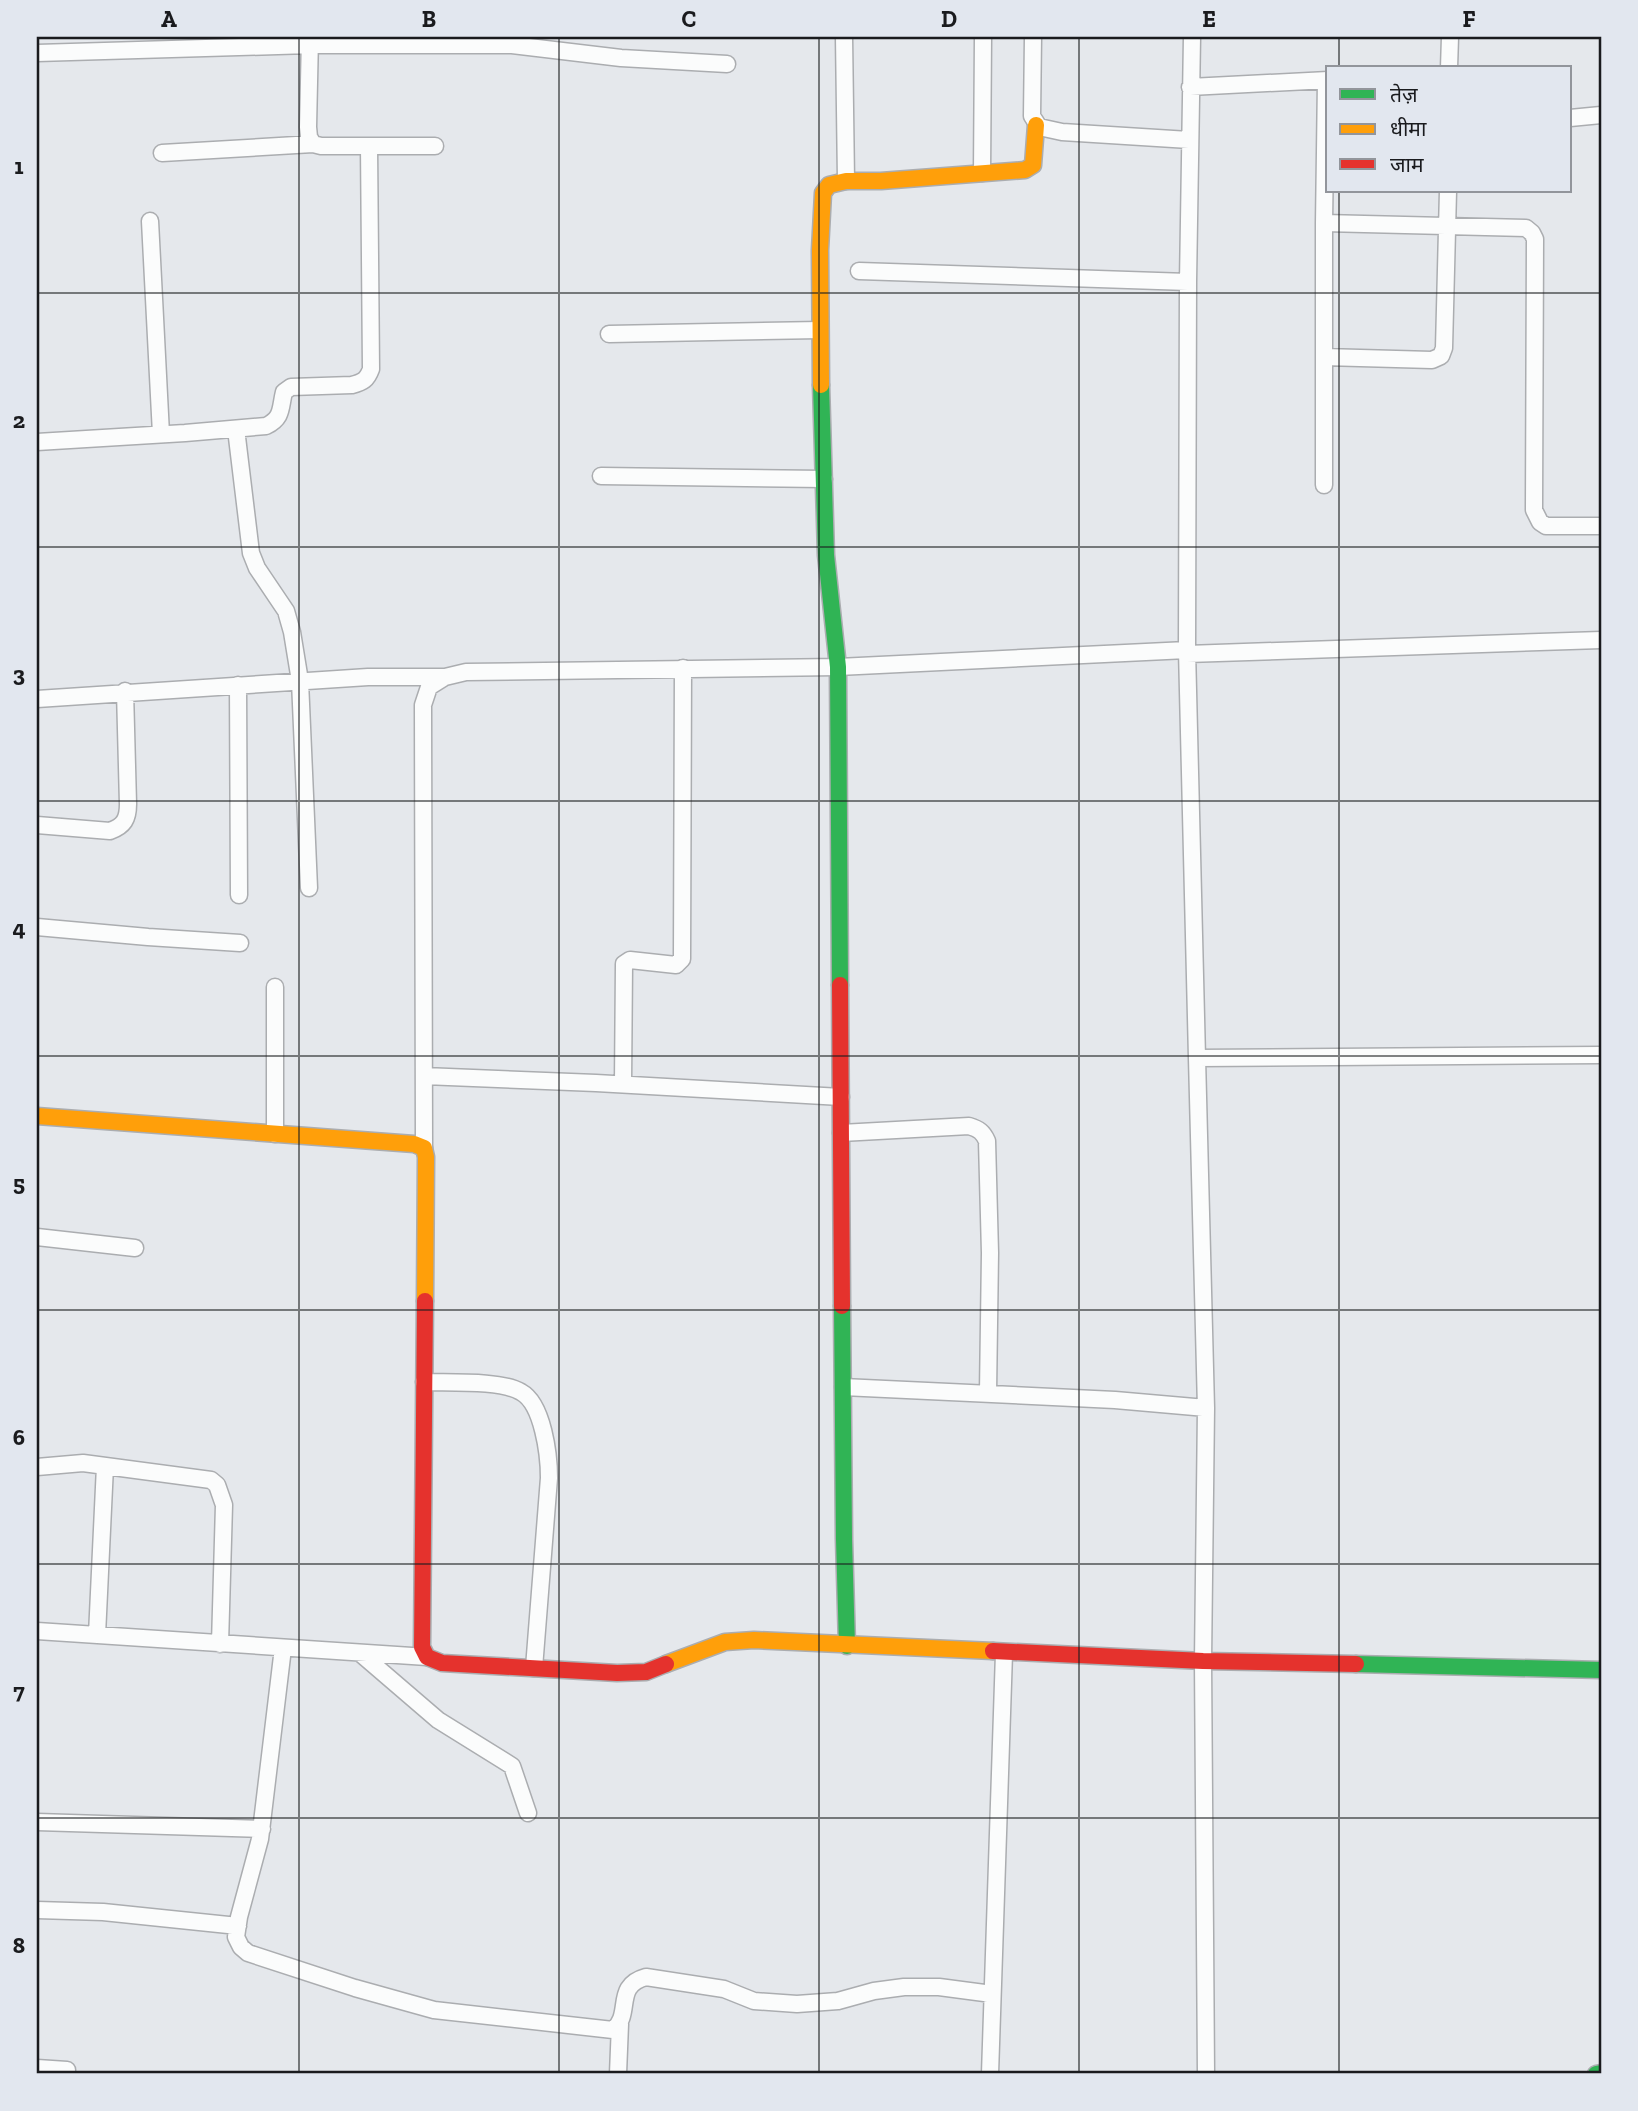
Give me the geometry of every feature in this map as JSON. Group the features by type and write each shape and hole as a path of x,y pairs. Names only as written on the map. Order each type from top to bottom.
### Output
{"main road":[{"path":"847,1646 838,667 826,555 820,330 823,193 829,185 846,181 881,181 1025,170 1032,165 1036,125"},
{"path":"37,1116 414,1144 424,1148 422,1647 427,1657 442,1663 617,1673 646,1672 725,1642 754,1640 1203,1661 1601,1670"},
{"path":"1596,2074 1601,2073"}],"street":[{"path":"844,37 846,181"},
{"path":"982,173 983,37"},
{"path":"1033,37 1032,116 1036,125 1062,132 1189,139"},
{"path":"1192,37 1189,139 1187,652 1206,1408 1203,1661 1206,2074"},
{"path":"1449,66 1450,37"},
{"path":"37,53 310,41 512,45 621,58 727,64"},
{"path":"310,41 308,127 313,144"},
{"path":"1190,87 1326,80"},
{"path":"1572,118 1601,115"},
{"path":"1324,485 1326,128"},
{"path":"162,153 313,144 435,146"},
{"path":"37,442 266,426 275,422 280,414 284,392 291,387 362,383 371,369 369,146"},
{"path":"1324,356 1432,360 1441,356 1444,348 1448,192"},
{"path":"150,221 161,435"},
{"path":"1324,223 1526,228 1532,233 1535,239 1534,510 1540,522 1546,526 1601,527"},
{"path":"859,271 1188,282"},
{"path":"609,334 820,330"},
{"path":"236,429 251,552 257,568 286,611 300,681 309,888"},
{"path":"601,476 824,479"},
{"path":"37,699 125,691 368,677 445,677 466,672 838,667 1187,652 1601,640"},
{"path":"623,1084 624,964 630,960 676,965 682,958 683,668"},
{"path":"424,1148 423,705 429,687 445,677"},
{"path":"238,685 240,895"},
{"path":"37,825 110,831 125,822 128,804 125,691"},
{"path":"37,927 240,943"},
{"path":"275,987 275,1134"},
{"path":"1197,1058 1601,1055"},
{"path":"424,1076 841,1097"},
{"path":"841,1133 969,1126 984,1133 987,1141 990,1241 988,1393"},
{"path":"37,1237 135,1248"},
{"path":"424,1382 500,1385 520,1391 528,1397 536,1411 549,1455 549,1478 534,1668"},
{"path":"843,1387 1115,1400 1206,1408"},
{"path":"37,1467 83,1463 191,1476 211,1480 217,1485 224,1505 220,1644"},
{"path":"97,1635 105,1466"},
{"path":"37,1631 427,1657"},
{"path":"283,1648 262,1829 236,1937 241,1947 248,1953 413,2006 613,2030 620,2024"},
{"path":"360,1653 438,1720 512,1766 527,1813"},
{"path":"990,2074 1004,1653"},
{"path":"37,1822 262,1829"},
{"path":"37,1910 103,1912 238,1926"},
{"path":"618,2074 620,2024 629,1986 646,1977 724,1989 748,2000 765,2002 825,2003 904,1987 939,1987 992,1994"},
{"path":"37,2068 67,2070"}],"traffic: fast":[{"path":"821,385 826,555 838,667 840,985"},
{"path":"842,1306 847,1646"},
{"path":"1356,1664 1601,1670"},
{"path":"1596,2074 1601,2073"}],"traffic: slow":[{"path":"821,385 820,250 823,193 829,185 846,181 881,181 1025,170 1033,165 1036,125"},
{"path":"37,1116 414,1144 424,1148 425,1301"},
{"path":"666,1664 725,1642 754,1640 993,1651"}],"traffic: jam":[{"path":"840,985 842,1306"},
{"path":"425,1301 422,1647 427,1657 442,1663 617,1673 646,1672 666,1664"},
{"path":"993,1651 1203,1661 1356,1664"}]}
